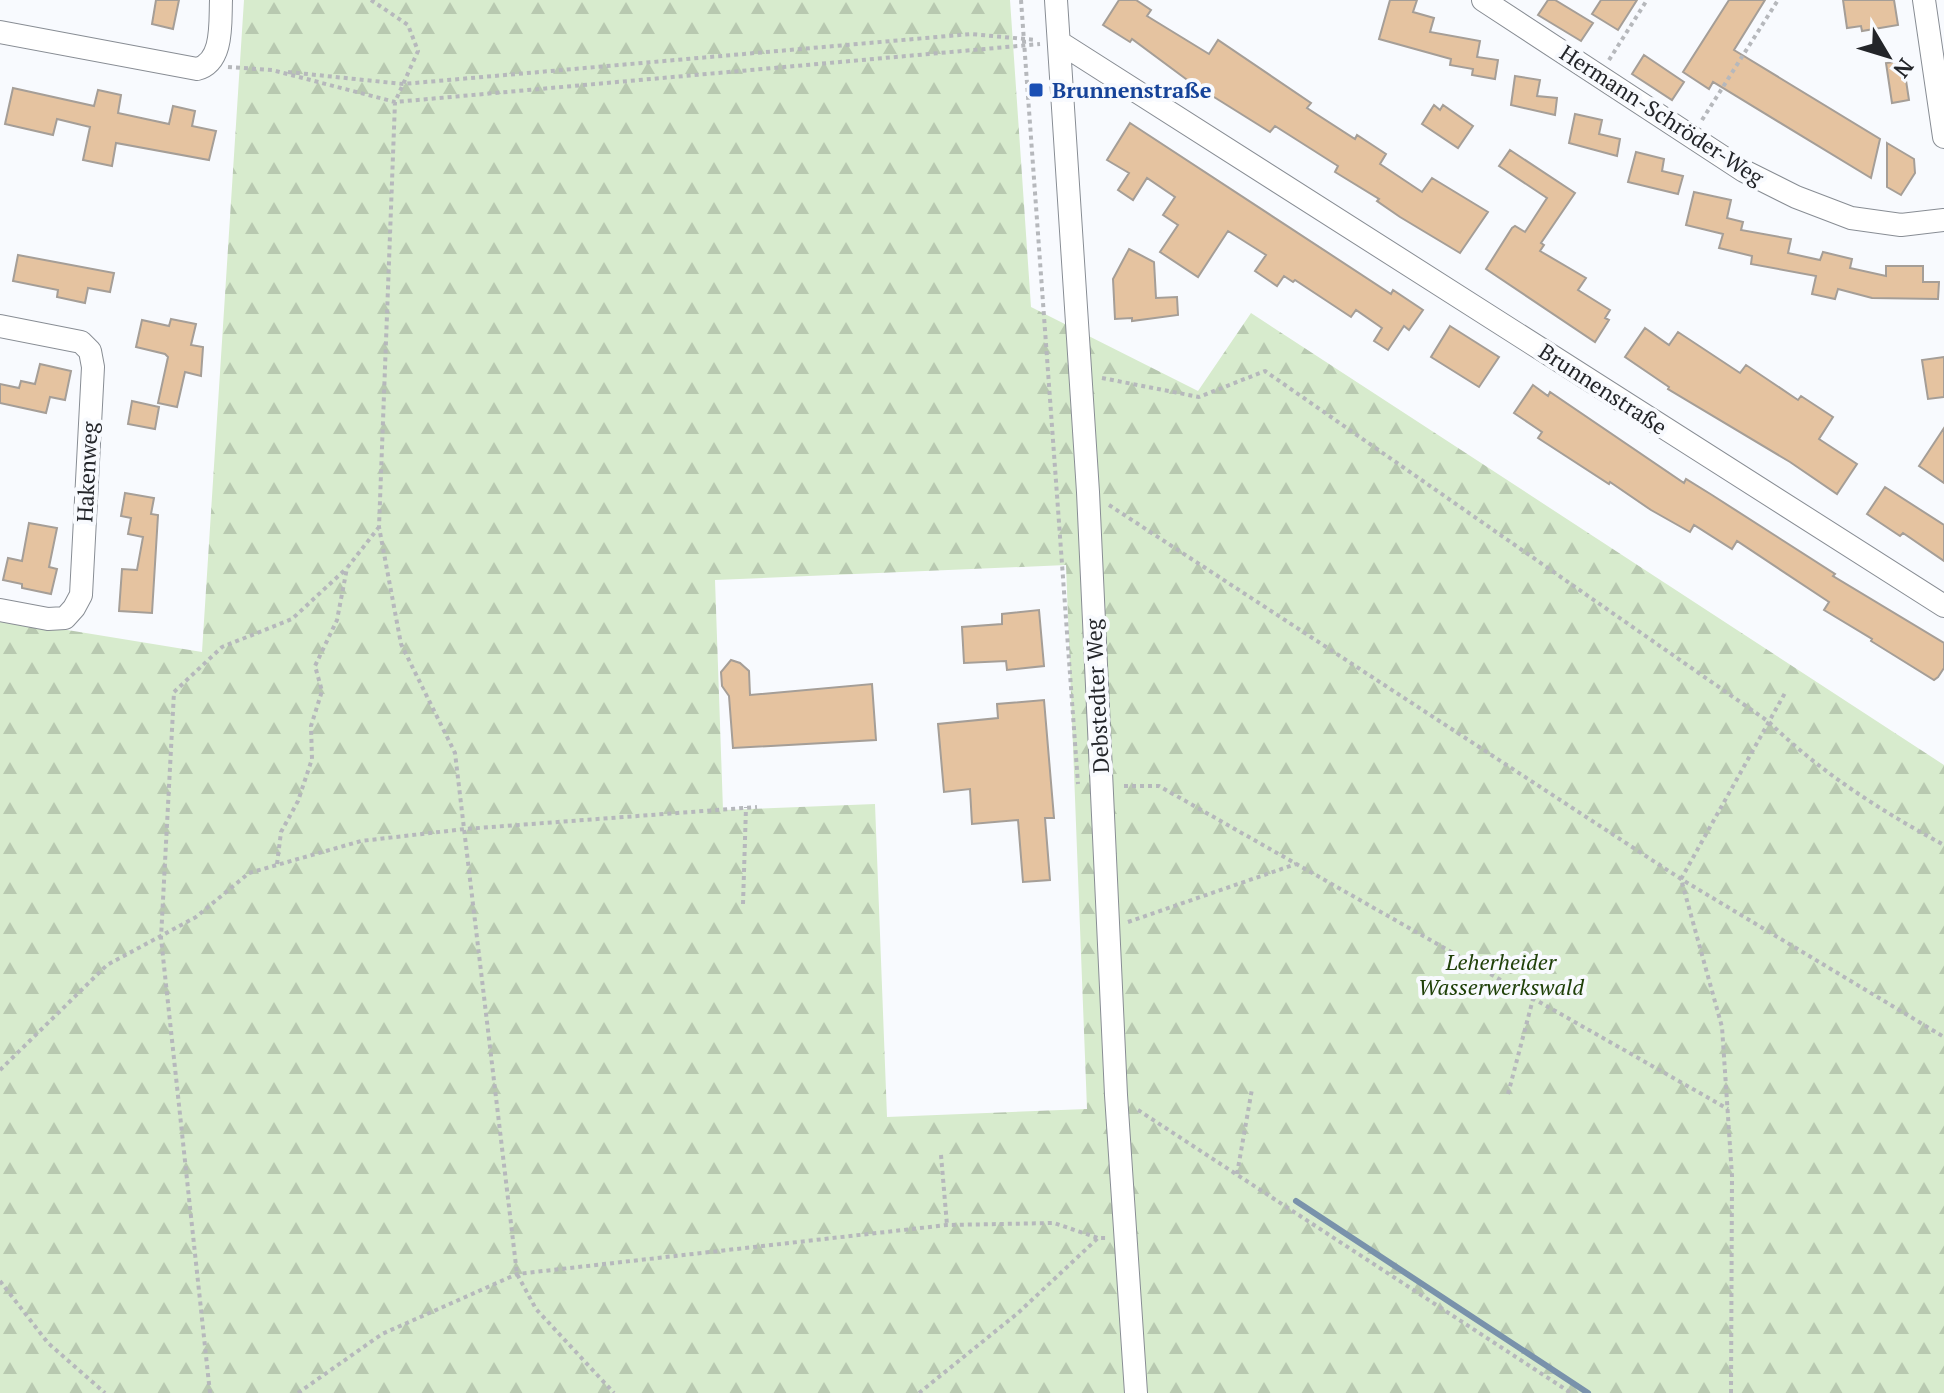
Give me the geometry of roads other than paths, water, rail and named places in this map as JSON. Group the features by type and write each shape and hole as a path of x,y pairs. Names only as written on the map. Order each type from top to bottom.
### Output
{"street":[{"path":"0,32 197,69 211,61 218,43 221,0"},
{"name":"Debstedter Weg","path":"1056,0 1088,492 1116,1095 1136,1393"},
{"name":"Hermann-Schröder-Weg","path":"1483,0 1744,171 1796,197 1851,218 1901,225 1944,220"},
{"path":"1924,0 1944,137"},
{"name":"Brunnenstraße","path":"1059,42 1944,606"},
{"name":"Hakenweg","path":"0,326 81,342 90,351 93,367 81,595 65,618 48,619 0,610"}],"waterway":[{"path":"1296,1201 1588,1393"}],"place":[{"name":"Brunnenstraße","path":"1036,90"}],"park label":[{"name":"Leherheider Wasserwerkswald","path":"1501,974"}]}
